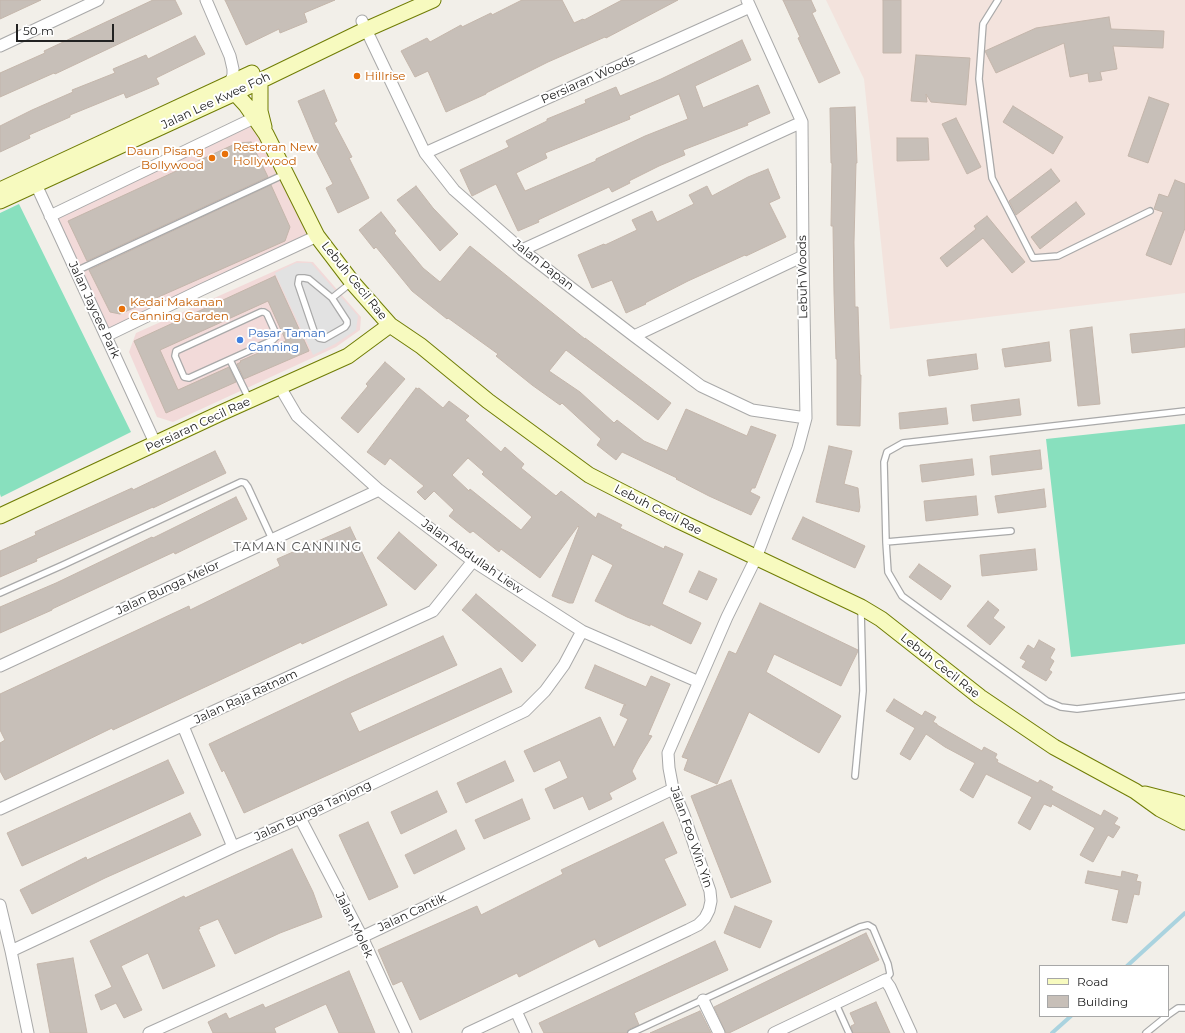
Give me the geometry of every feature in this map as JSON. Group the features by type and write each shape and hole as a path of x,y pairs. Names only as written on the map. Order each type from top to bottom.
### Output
{"street":[{"path":"0,46 86,2 98,0"},
{"path":"206,0 230,56 233,69 233,88"},
{"name":"Jalan Lee Kwee Foh","path":"364,26 408,0"},
{"name":"Jalan Lee Kwee Foh","path":"0,201 34,180 364,26 433,0"},
{"name":"Lebuh Woods","path":"748,3 802,122 806,418 798,448 756,558"},
{"name":"Persiaran Woods","path":"425,153 748,3"},
{"name":"Jalan Papan","path":"364,26 425,153 454,190 522,250 701,386 752,410 806,418"},
{"path":"230,56 240,65 257,76"},
{"name":"Lebuh Cecil Rae","path":"257,76 260,111 266,134"},
{"name":"Lebuh Cecil Rae","path":"233,88 266,134 317,236 352,282 390,325 421,346 488,401 588,475 675,519 861,607 881,619 980,697 1054,747 1135,791 1160,809 1185,822"},
{"path":"50,216 254,118"},
{"path":"522,250 802,122"},
{"name":"Jalan Lee Kwee Foh","path":"0,190 34,180"},
{"name":"Jalan Jaycee Park","path":"34,180 156,445"},
{"path":"106,336 317,236"},
{"path":"634,336 803,256"},
{"name":"Persiaran Cecil Rae","path":"0,516 156,445 221,413 348,356 390,325"},
{"name":"Jalan Abdullah Liew","path":"280,386 297,416 379,490 473,561 582,631 699,682"},
{"name":"Jalan Bunga Melor","path":"0,666 379,490"},
{"name":"Jalan Foo Win Yin","path":"468,1033 698,925 709,910 711,901 710,891 684,815 673,789 668,753 728,617 756,558"},
{"name":"Jalan Raja Ratnam","path":"0,809 433,611 473,561"},
{"name":"Jalan Bunga Tanjong","path":"12,951 300,818 525,711 545,691 564,665 582,631"},
{"path":"183,726 234,848"},
{"name":"Jalan Cantik","path":"149,1033 362,937 673,789"},
{"name":"Lebuh Cecil Rae","path":"1135,791 1185,806"},
{"name":"Jalan Molek","path":"300,818 362,937 406,1033"},
{"path":"0,905 12,951 28,1033"},
{"path":"778,1032 885,980 890,986 911,1033"},
{"path":"703,1000 719,1033"},
{"path":"516,1011 526,1033"}],"lane":[{"path":"998,0 983,24 979,79 992,178 1033,258 1058,256 1150,211"},
{"path":"76,271 286,174"},
{"path":"299,278 309,280 332,298 347,321 347,324 345,327 324,339 319,338 315,334 298,284 299,278"},
{"path":"332,298 352,282"},
{"path":"260,312 268,314 276,337 273,340 230,360 186,378 184,377 175,353 176,351 260,312"},
{"path":"230,360 250,401"},
{"path":"1185,411 903,444 887,452 884,462 888,572 902,596 1047,700 1061,707 1077,709 1185,696"},
{"path":"0,593 241,482 245,483 248,487 272,539"},
{"path":"886,542 1011,531"},
{"path":"855,776 863,691 861,607"},
{"path":"631,1033 860,927 868,925 873,928 888,964 890,974 885,980"},
{"path":"836,1004 849,1033"},
{"path":"1169,1015 1178,1008 1185,1008"},
{"path":"1146,1033 1167,1017"}],"shaded area":[{"path":"826,0 1185,0 1185,293 890,329 864,79"},
{"path":"253,121 314,235 106,334 52,216"},
{"name":"Pasar Taman Canning","path":"297,261 313,262 361,317 360,330 336,347 173,422 157,417 129,352 136,333"},
{"path":"296,263 311,263 358,316 356,330 335,344 313,355 275,273"}],"green space":[{"path":"19,204 131,432 1,497 0,213"},
{"path":"1185,424 1185,644 1071,657 1046,439"}],"building":[{"path":"0,0 41,0 0,19"},
{"path":"153,0 175,0 182,14 55,74 54,73 0,97 0,73 45,53 44,51"},
{"path":"225,0 335,0 304,13 307,22 280,33 279,29 246,45"},
{"path":"522,0 562,0 574,23 583,19 584,20 622,0 678,0 606,38 605,37 548,62 486,94 446,112 428,71 415,77 401,51 427,38 430,42 461,25 462,27 491,13 492,15"},
{"path":"783,0 811,0 816,11 812,13 840,73 819,83 798,38 800,37"},
{"path":"883,0 901,0 901,53 883,53"},
{"path":"1109,17 1111,29 1164,31 1163,48 1113,46 1117,69 1100,72 1102,80 1089,82 1088,73 1070,77 1064,43 996,73 985,51 1036,28"},
{"path":"195,36 205,54 156,78 159,84 126,98 124,93 70,115 70,117 29,135 30,138 0,152 0,126 73,92 72,90 115,73 113,69 146,55 148,59"},
{"path":"742,40 751,60 695,86 703,108 758,85 770,113 747,123 748,125 683,150 685,155 629,181 630,183 612,192 609,187 518,231 496,184 472,196 460,170 509,147 506,141 547,121 547,119 586,103 585,100 616,87 620,96 661,79","holes":["679,94 688,119 645,136 596,159 596,161 525,191 516,173 547,158 545,153 630,119 629,116"]},
{"path":"916,55 970,58 966,105 931,102 926,94 927,102 911,101"},
{"path":"324,90 337,121 334,123 352,157 349,158 369,198 338,213 326,188 333,184 313,145 316,144 298,101"},
{"path":"1149,97 1169,104 1148,163 1128,156"},
{"path":"1013,106 1063,137 1053,154 1003,122"},
{"path":"855,107 857,163 854,242 855,307 858,307 861,375 860,426 837,425 837,359 833,226 831,226 832,163 830,108"},
{"path":"956,118 981,167 967,174 942,124"},
{"path":"897,138 928,138 929,160 897,161"},
{"path":"251,142 268,177 87,261 68,221 237,143"},
{"path":"768,169 780,198 769,203 786,237 688,281 626,313 612,280 592,288 578,255 604,244 605,245 637,230 632,220 652,211 657,222 694,204 689,195 707,186 712,196 748,177"},
{"path":"1051,169 1060,181 1016,215 1009,201"},
{"path":"1175,180 1185,184 1185,228 1171,265 1146,255 1163,212 1154,209 1159,194 1168,197"},
{"path":"271,185 290,227 285,241 120,314 110,312 89,270"},
{"path":"416,186 433,208 458,234 440,251 397,200"},
{"path":"1076,202 1085,214 1040,249 1031,237"},
{"path":"381,212 396,231 394,233 423,268 440,282 470,246 585,339 671,403 658,420 566,350 549,371 580,392 614,423 617,420 644,441 667,451 686,409 747,436 751,426 776,435 755,488 752,488 750,492 760,497 751,515 709,496 676,479 677,478 622,452 616,460 597,445 601,439 562,403 560,405 532,385 496,356 498,354 448,318 447,319 412,291 376,247 374,249 359,230"},
{"path":"987,216 1025,262 1012,273 983,238 947,267 940,258 976,229 974,226"},
{"path":"275,276 309,351 244,379 237,364 241,362 240,361 286,341 268,301 160,350 178,390 229,367 236,382 166,413 134,341"},
{"path":"1092,327 1100,404 1078,406 1070,330"},
{"path":"1185,329 1185,347 1132,353 1130,334"},
{"path":"1049,342 1051,361 1005,367 1002,349"},
{"path":"976,354 978,369 929,376 927,360"},
{"path":"385,362 405,379 358,433 341,418 368,386 366,384"},
{"path":"416,388 419,388 443,408 449,401 469,416 465,420 501,452 505,447 524,464 521,468 556,496 561,491 596,518 598,513 622,525 620,528 664,549 665,546 683,554 662,604 701,623 691,644 650,624 650,626 627,617 595,601 613,565 592,554 573,603 569,603 552,596 579,527 578,526 540,578 501,549 499,552 473,531 470,533 449,516 454,510 434,491 425,500 417,492 424,486 390,458 385,465 367,452","holes":["468,458 484,472 482,474 532,517 521,530 470,489 469,491 452,475"]},
{"path":"1019,399 1021,415 973,421 971,405"},
{"path":"946,408 948,424 900,429 899,413"},
{"path":"829,446 852,451 844,484 858,488 860,507 859,512 816,502"},
{"path":"1040,450 1042,469 992,475 990,456"},
{"path":"215,451 226,473 153,508 36,559 37,561 0,577 0,551 36,535 35,532 132,488 133,490"},
{"path":"972,459 974,475 922,482 920,465"},
{"path":"1044,489 1046,507 998,513 995,496"},
{"path":"976,496 978,515 926,521 924,501"},
{"path":"236,497 247,519 175,554 174,552 0,633 0,607 56,583 152,537 153,538"},
{"path":"803,517 865,546 855,568 792,539"},
{"path":"350,527 387,605 302,644 301,642 113,730 112,728 5,780 0,771 0,743 5,740 0,730 0,694 189,606 190,610 280,566 277,559"},
{"path":"399,532 437,565 415,590 377,558"},
{"path":"1035,549 1037,570 982,576 980,555"},
{"path":"919,564 951,586 941,600 909,577"},
{"path":"699,571 717,579 707,600 689,592"},
{"path":"476,594 536,645 522,662 462,610"},
{"path":"988,601 999,610 993,618 1005,627 990,645 967,626"},
{"path":"760,603 858,651 841,686 774,654 766,672 841,716 819,753 749,712 717,784 684,770 688,759 682,757 729,651 736,654"},
{"path":"443,636 457,665 350,713 359,732 501,668 512,692 244,813 224,770 222,772 209,744"},
{"path":"1039,640 1055,649 1050,658 1054,661 1049,670 1052,672 1046,681 1022,667 1026,661 1020,658 1028,645 1034,649"},
{"path":"595,665 646,687 651,676 670,684 648,735 652,736 632,771 636,779 609,793 612,799 589,810 583,796 554,809 545,789 568,778 560,760 534,772 524,751 600,717 614,748 628,719 620,715 624,705 626,705 585,688"},
{"path":"894,699 922,716 925,711 936,717 933,722 937,725 982,751 984,747 997,754 995,758 998,760 997,762 1038,783 1040,780 1053,787 1051,790 1101,816 1104,810 1118,818 1114,824 1120,827 1113,838 1108,835 1093,862 1080,855 1095,828 1052,804 1051,807 1044,804 1030,830 1018,823 1032,797 986,774 973,798 960,790 975,763 945,747 926,734 910,760 900,754 915,728 886,711"},
{"path":"168,760 184,793 22,866 7,833"},
{"path":"505,761 514,781 466,803 457,783"},
{"path":"731,780 771,882 731,898 691,796"},
{"path":"437,791 447,812 401,834 391,812"},
{"path":"522,799 530,819 484,839 475,820"},
{"path":"190,813 201,835 105,878 32,914 20,890 86,857 87,860"},
{"path":"368,822 398,887 369,900 339,835"},
{"path":"663,822 677,853 664,859 686,905 599,947 595,939 519,977 517,973 420,1020 402,981 393,985 378,950 477,906 481,915 563,874 561,870"},
{"path":"456,830 465,849 414,874 405,855"},
{"path":"292,849 313,892 322,917 280,933 235,954 218,919 199,927 200,929 198,929 215,966 163,989 148,953 121,966 142,1010 124,1018 116,1003 101,1010 95,995 112,987 90,941 184,896 185,898"},
{"path":"1088,871 1121,877 1122,871 1138,875 1136,881 1141,882 1139,895 1134,894 1127,923 1112,920 1119,890 1085,883"},
{"path":"735,906 772,921 760,948 724,933"},
{"path":"866,933 879,960 729,1033 726,1033 714,1007"},
{"path":"715,941 728,970 634,1013 639,1025 629,1029 627,1033 544,1033 539,1023"},
{"path":"73,958 87,1033 50,1033 37,964"},
{"path":"349,971 375,1033 339,1033 326,1004 274,1028 276,1033 213,1033 208,1022 226,1013 229,1019 263,1004 265,1008"},
{"path":"876,1002 890,1033 853,1033 851,1026 855,1024 850,1013"},
{"path":"700,1011 711,1033 650,1033"}],"waterway":[{"path":"1128,965 1185,913"},
{"path":"1052,1033 1070,1017"}],"place":[{"name":"Hillrise","path":"357,76"},
{"name":"Restoran New Hollywood","path":"225,154"},
{"name":"Daun Pisang Bollywood","path":"212,158"},
{"name":"Kedai Makanan Canning Garden","path":"122,309"},
{"name":"Pasar Taman Canning","path":"240,340"}],"district":[{"name":"TAMAN CANNING","path":"298,547"}]}
